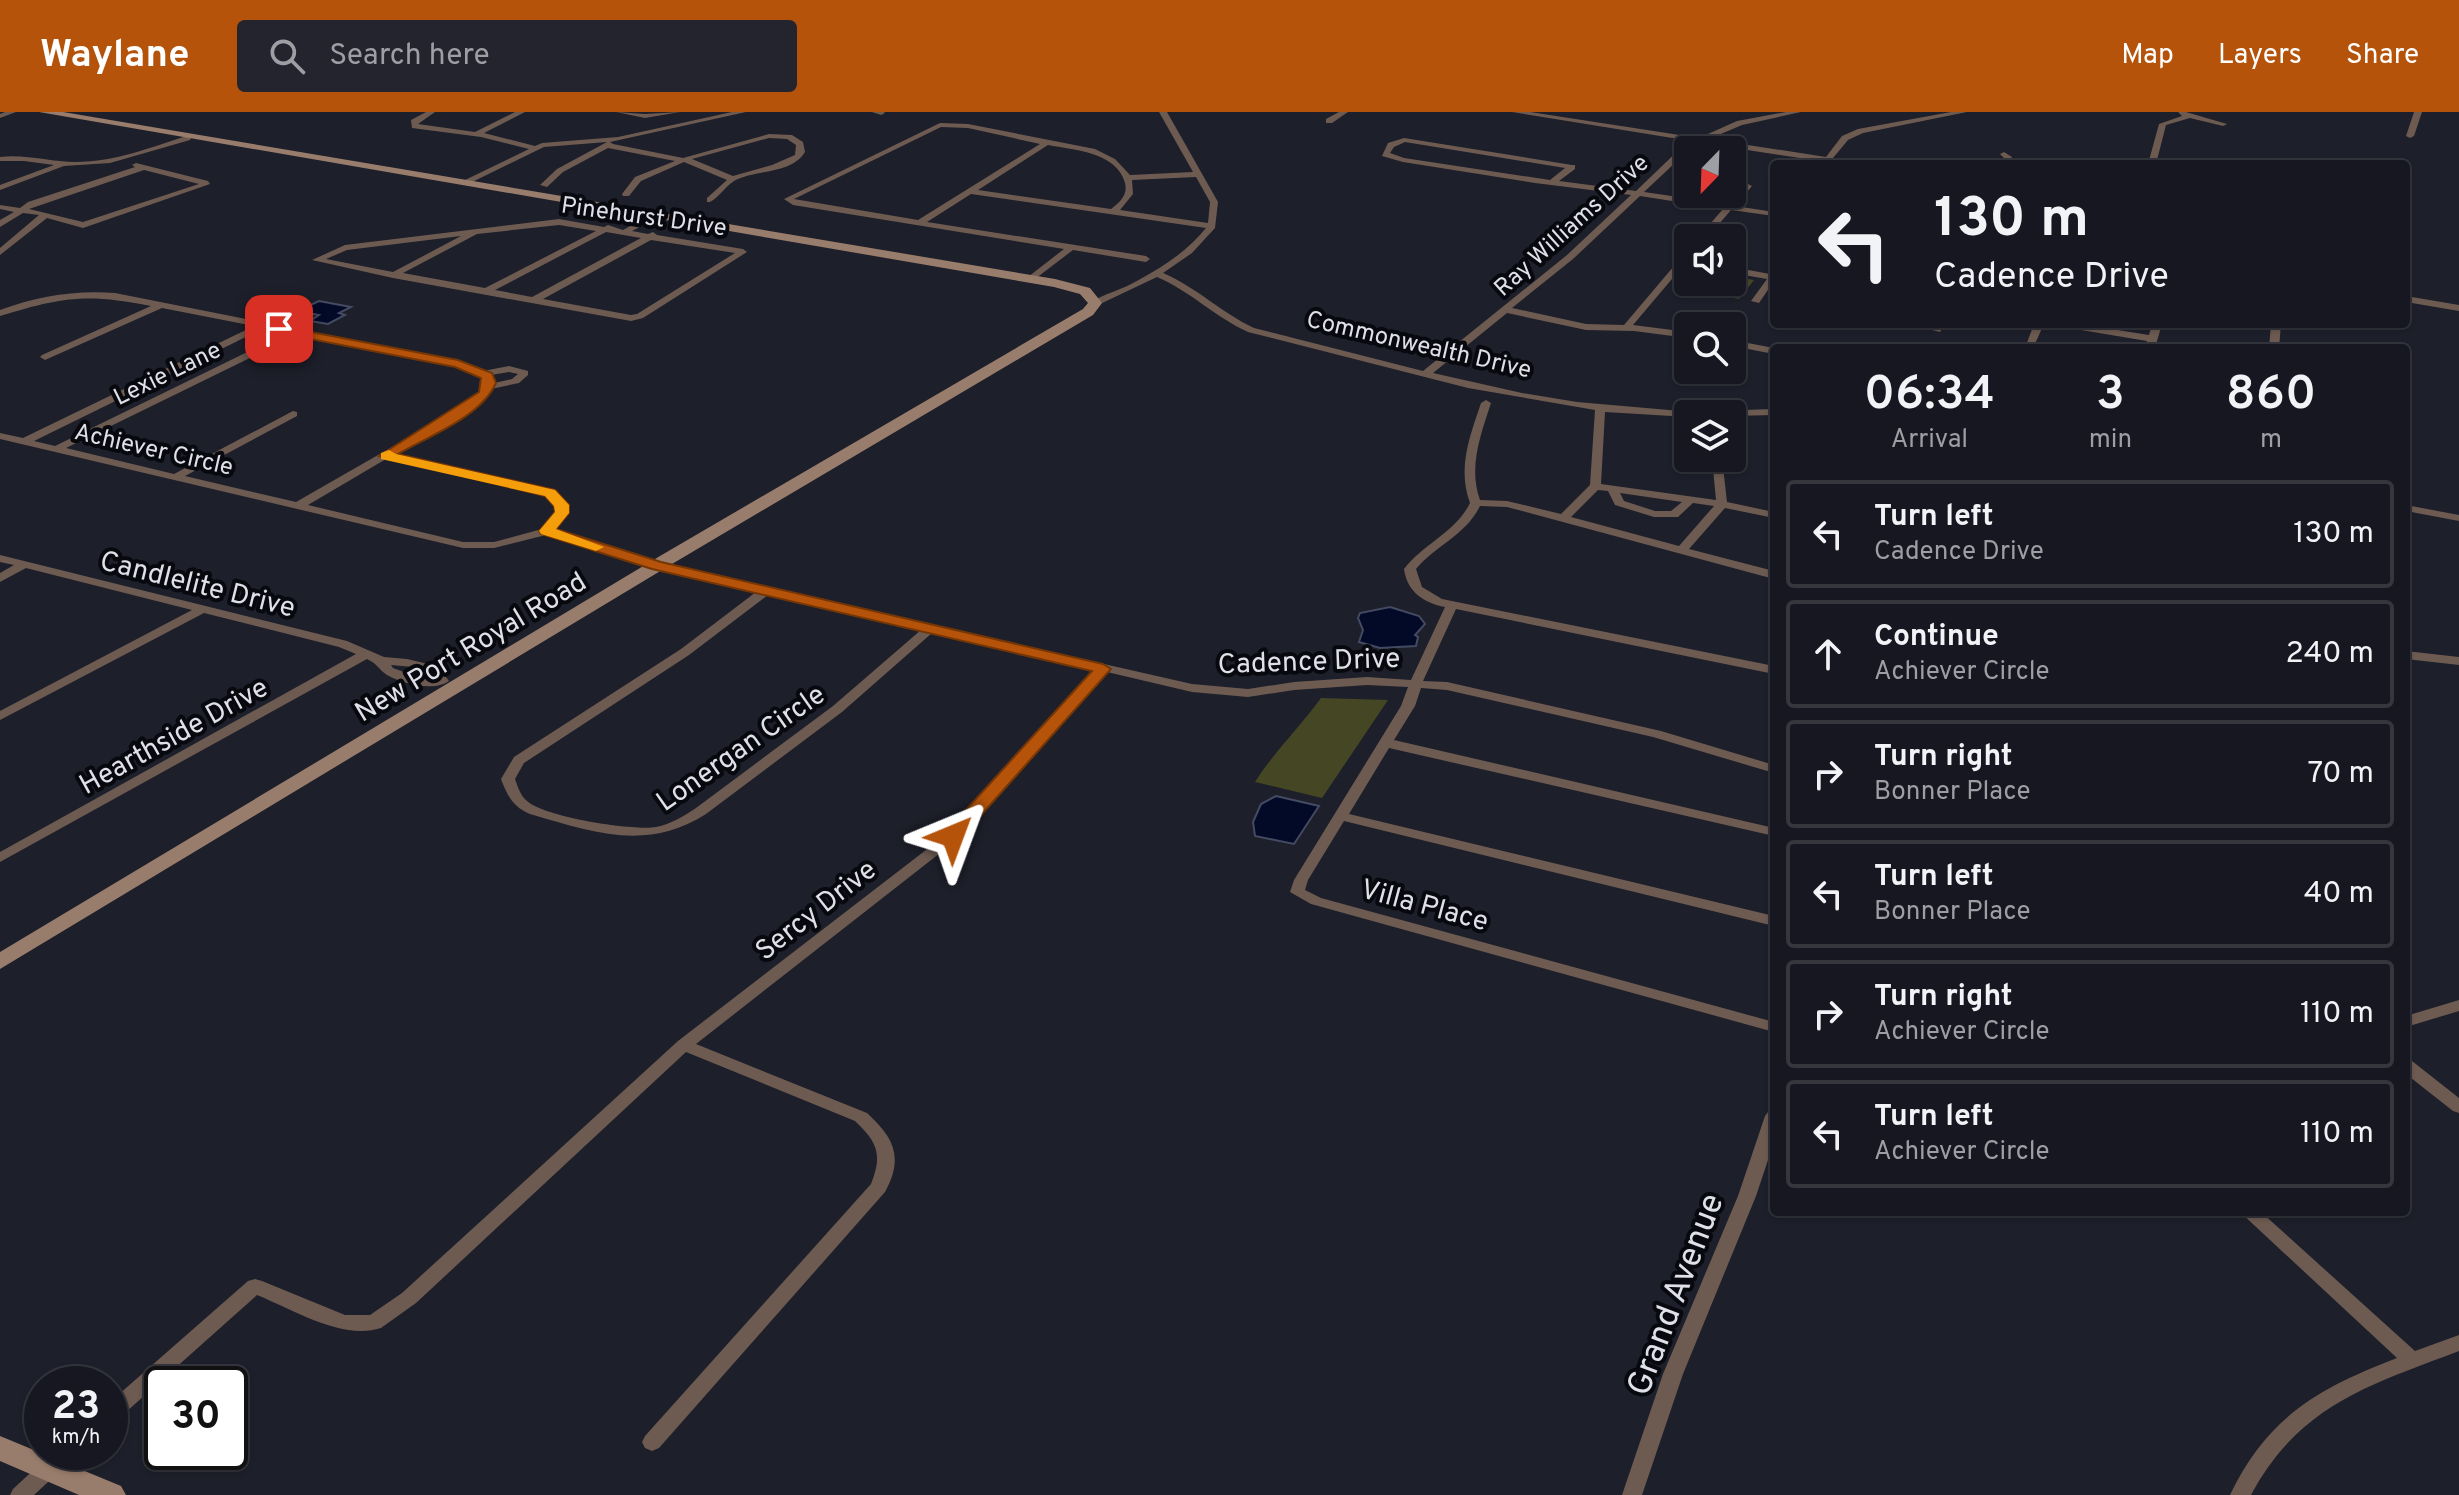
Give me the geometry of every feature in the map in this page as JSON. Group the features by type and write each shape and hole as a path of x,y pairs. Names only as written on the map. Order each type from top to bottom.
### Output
{"main road":[{"path":"44,112 1031,279 1079,289 1090,294 1095,303"},
{"name":"New Port Royal Road","path":"0,962 450,684 1088,312 1095,303"},
{"path":"0,1448 24,1453"},
{"path":"73,1470 111,1495"}],"street":[{"path":"0,116 12,112"},
{"path":"431,112 414,122 415,126 477,134 535,148"},
{"path":"477,134 521,112"},
{"path":"620,112 645,116 676,112"},
{"path":"544,185 553,174 574,160 608,143 721,114 742,112"},
{"path":"1095,303 1179,259 1206,236 1212,226 1214,202 1163,112"},
{"path":"1329,121 1344,112"},
{"path":"1516,112 1678,136"},
{"name":"Ray Williams Drive","path":"1706,136 1740,123 1797,112"},
{"path":"1746,147 1828,160 1845,138 1861,131 1963,112"},
{"path":"2177,112 2223,124"},
{"path":"2410,136 2418,112"},
{"path":"2153,160 2163,124 2188,116"},
{"path":"1111,213 1128,200 1131,193 1127,178 1110,157 950,124 920,134 788,199 793,203 1146,259"},
{"path":"109,158 171,135"},
{"path":"626,194 638,179 682,160 769,136 789,137 800,144 801,152 792,160 732,179 710,200"},
{"path":"0,188 65,165 109,158 187,138"},
{"path":"1552,182 1572,167 1404,140 1391,145 1385,154 1403,160 1552,182 1598,185 1674,198"},
{"path":"466,183 535,148 553,143 608,143 682,160 732,179"},
{"path":"919,223 1047,143"},
{"path":"2004,154 2007,160"},
{"path":"0,159 24,158 65,165"},
{"path":"0,207 46,214 83,225 206,184 109,158"},
{"name":"Ray Williams Drive","path":"1427,373 1453,359 1674,161"},
{"path":"0,224 19,209 144,167"},
{"path":"1127,178 1198,174"},
{"path":"970,191 1212,226"},
{"path":"1715,224 1729,208"},
{"path":"1736,208 1770,213"},
{"path":"0,252 46,214"},
{"path":"625,231 660,217"},
{"path":"638,233 660,217"},
{"name":"Pinehurst Drive","path":"559,222 608,228 743,252 640,316 631,318 316,260 345,248 477,230 559,222"},
{"path":"485,292 608,228"},
{"path":"393,275 477,230"},
{"path":"532,301 653,235"},
{"path":"1031,279 1072,247"},
{"path":"1746,272 1770,275"},
{"name":"Commonwealth Drive","path":"1155,273 1176,280 1228,321 1239,326 1479,386 1600,411 1674,414"},
{"path":"1626,328 1674,273"},
{"path":"1756,301 1770,282"},
{"path":"0,313 57,297 89,294 161,305 458,364 487,376 488,387 484,394 457,414 298,506"},
{"path":"2410,300 2459,308"},
{"path":"45,357 161,305"},
{"path":"1507,310 1586,327 1674,333"},
{"name":"Lexie Lane","path":"24,442 262,326"},
{"path":"2081,328 2152,344"},
{"name":"Lexie Lane","path":"57,449 295,332"},
{"path":"1746,346 1770,350"},
{"path":"1388,364 1453,359"},
{"path":"483,374 509,369 525,373 515,381 488,387"},
{"path":"1460,374 1479,386"},
{"path":"1486,403 1472,449 1469,489 1476,503 1470,520 1419,556 1410,569 1411,583 1422,595 1452,605 1770,669"},
{"path":"1563,518 1595,486 1600,411"},
{"path":"1746,413 1770,412"},
{"path":"176,477 293,414"},
{"name":"Achiever Circle","path":"0,436 463,545 494,545 546,531"},
{"path":"386,456 550,493 562,505 562,513 546,531 657,566"},
{"path":"1682,550 1722,504 1719,472"},
{"path":"1595,486 1722,504 1770,514"},
{"path":"1613,490 1619,503 1662,515 1674,515 1690,500"},
{"path":"1476,503 1507,504 1770,574"},
{"path":"2410,509 2459,518"},
{"name":"Candlelite Drive","path":"0,558 343,644 382,661 389,671 419,682 450,684"},
{"path":"0,578 24,564"},
{"name":"Cadence Drive","path":"657,566 1192,688 1248,693 1367,681 1447,686 1656,734 1770,768"},
{"name":"Lonergan Circle","path":"765,591 685,652 519,760 508,779 512,795 524,808 602,830 633,833 661,830 690,817 780,753 882,674 929,629"},
{"name":"Villa Place","path":"1452,605 1419,674 1418,683 1387,743 1301,880 1297,892 1316,901 1770,1026"},
{"path":"0,716 202,609"},
{"name":"Hearthside Drive","path":"0,858 368,653"},
{"path":"2410,655 2459,661"},
{"name":"Sercy Drive","path":"128,1398 255,1286 344,1323 374,1323 409,1298 684,1045 953,836 1103,669"},
{"path":"1387,743 1770,831"},
{"path":"1341,816 1770,920"},
{"path":"2410,1021 2459,1005"},
{"path":"652,1442 879,1187 887,1169 888,1150 878,1131 861,1117 684,1045"},
{"path":"2410,1068 2459,1107"},
{"name":"Grand Avenue","path":"1632,1495 1673,1374 1747,1196 1770,1128"},
{"path":"2253,1216 2413,1361"},
{"path":"2240,1495 2265,1449 2295,1418 2340,1389 2459,1343"},
{"path":"20,1495 47,1470"}],"green space":[{"path":"1746,279 1754,280 1746,290"},
{"path":"1321,698 1388,700 1322,798 1255,782 1270,760"}],"water":[{"path":"319,301 351,307 339,313 345,315 328,324 310,321 319,315 297,311"},
{"path":"1390,607 1419,616 1425,624 1415,635 1418,637 1416,646 1380,648 1359,642 1363,630 1358,618 1360,613"},
{"path":"1276,796 1319,806 1294,844 1255,836 1253,822 1261,804"}],"slow traffic":[{"path":"389,454 386,456 550,493 562,505 562,513 546,531 596,547"}],"route":[{"path":"279,329 458,364 487,376 489,383 484,394 457,414 386,456 550,493 562,505 562,513 546,531 657,566 1103,669 953,836"}]}
